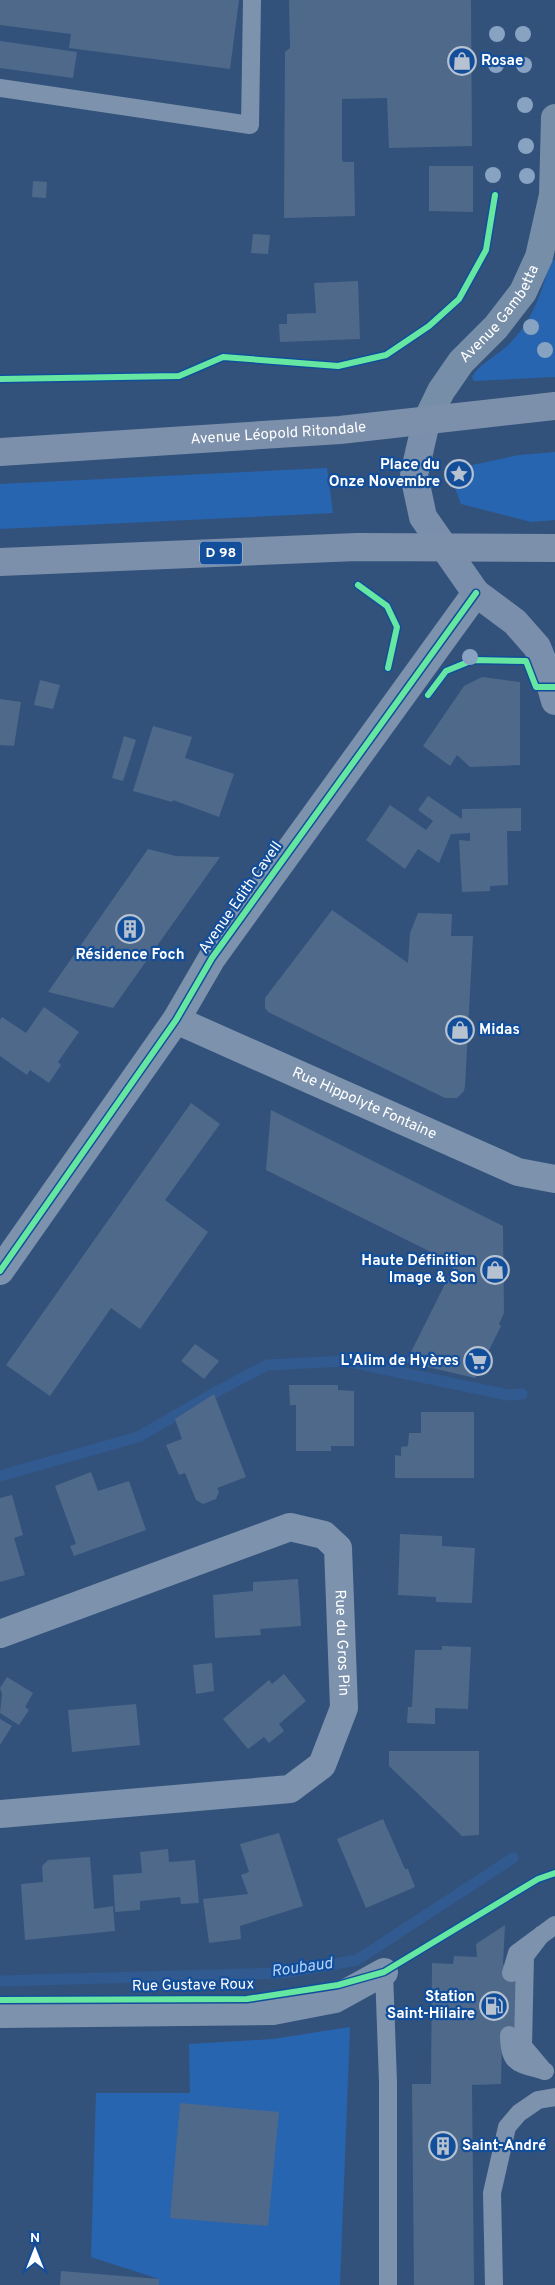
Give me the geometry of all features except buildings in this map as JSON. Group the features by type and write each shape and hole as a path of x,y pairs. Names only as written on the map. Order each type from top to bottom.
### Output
{"highway":[{"name":"Avenue Léopold Ritondale","path":"0,452 340,430 426,422 555,406"},
{"name":"D 98","path":"0,562 357,547 555,548"}],"main road":[{"name":"Avenue Gambetta","path":"426,422 441,391 461,362 496,327 523,292 539,257 554,198 555,118"},
{"path":"426,422 414,475 423,517 476,593 515,622 537,647 555,700"}],"street":[{"name":"Avenue Edith Cavell","path":"0,1271 176,1020 212,958 476,593"},
{"name":"Rue Hippolyte Fontaine","path":"176,1020 518,1172 555,1179"},
{"name":"Rue du Gros Pin","path":"0,1634 290,1527 324,1535 338,1548 344,1708 322,1765 290,1789 0,1814"},
{"name":"Rue Gustave Roux","path":"0,2014 273,2011 335,1999 384,1972"}],"lane":[{"path":"0,88 250,125 252,0"},
{"path":"511,1973 517,1953 548,1930"},
{"path":"548,1930 525,1956 523,2046 549,2072"},
{"path":"384,1972 388,2082 388,2285"},
{"path":"510,2035 510,2051 520,2064 549,2072"},
{"path":"494,2285 492,2193 507,2127 519,2113 538,2100 555,2097"}],"shaded area":[{"path":"555,260 555,377 474,381 472,377 475,372 515,338 529,318 539,297 550,261"},
{"path":"555,452 555,520 531,522 461,504 453,483 463,467 519,455"},
{"path":"327,468 333,513 0,529 0,484"},
{"path":"350,2027 340,2285 159,2285 159,2279 91,2257 96,2093 190,2093 189,2044 273,2039"}],"waterway":[{"path":"0,1476 138,1437 267,1365 345,1361 508,1395 522,1394"},
{"name":"Roubaud","path":"0,1981 283,1973 357,1960 513,1858"}],"cycle path":[{"path":"0,379 179,376 223,357 338,366 386,355 429,326 459,299 486,250 495,195"},
{"path":"358,585 387,606 397,627 388,668"},
{"path":"0,1271 176,1020 212,958 476,593"},
{"path":"428,695 446,671 473,660 526,661 536,687 555,687"},
{"path":"0,2000 247,1999 338,1985 384,1972 538,1879 555,1873"}],"place":[{"name":"Rosae","path":"462,61"},
{"name":"Place du Onze Novembre","path":"459,474"},
{"name":"Résidence Foch","path":"130,929"},
{"name":"Midas","path":"460,1030"},
{"name":"Haute Définition Image & Son","path":"495,1270"},
{"name":"L'Alim de Hyères","path":"478,1361"},
{"name":"Station Saint-Hilaire","path":"494,2006"},
{"name":"Saint-André","path":"443,2146"}]}
